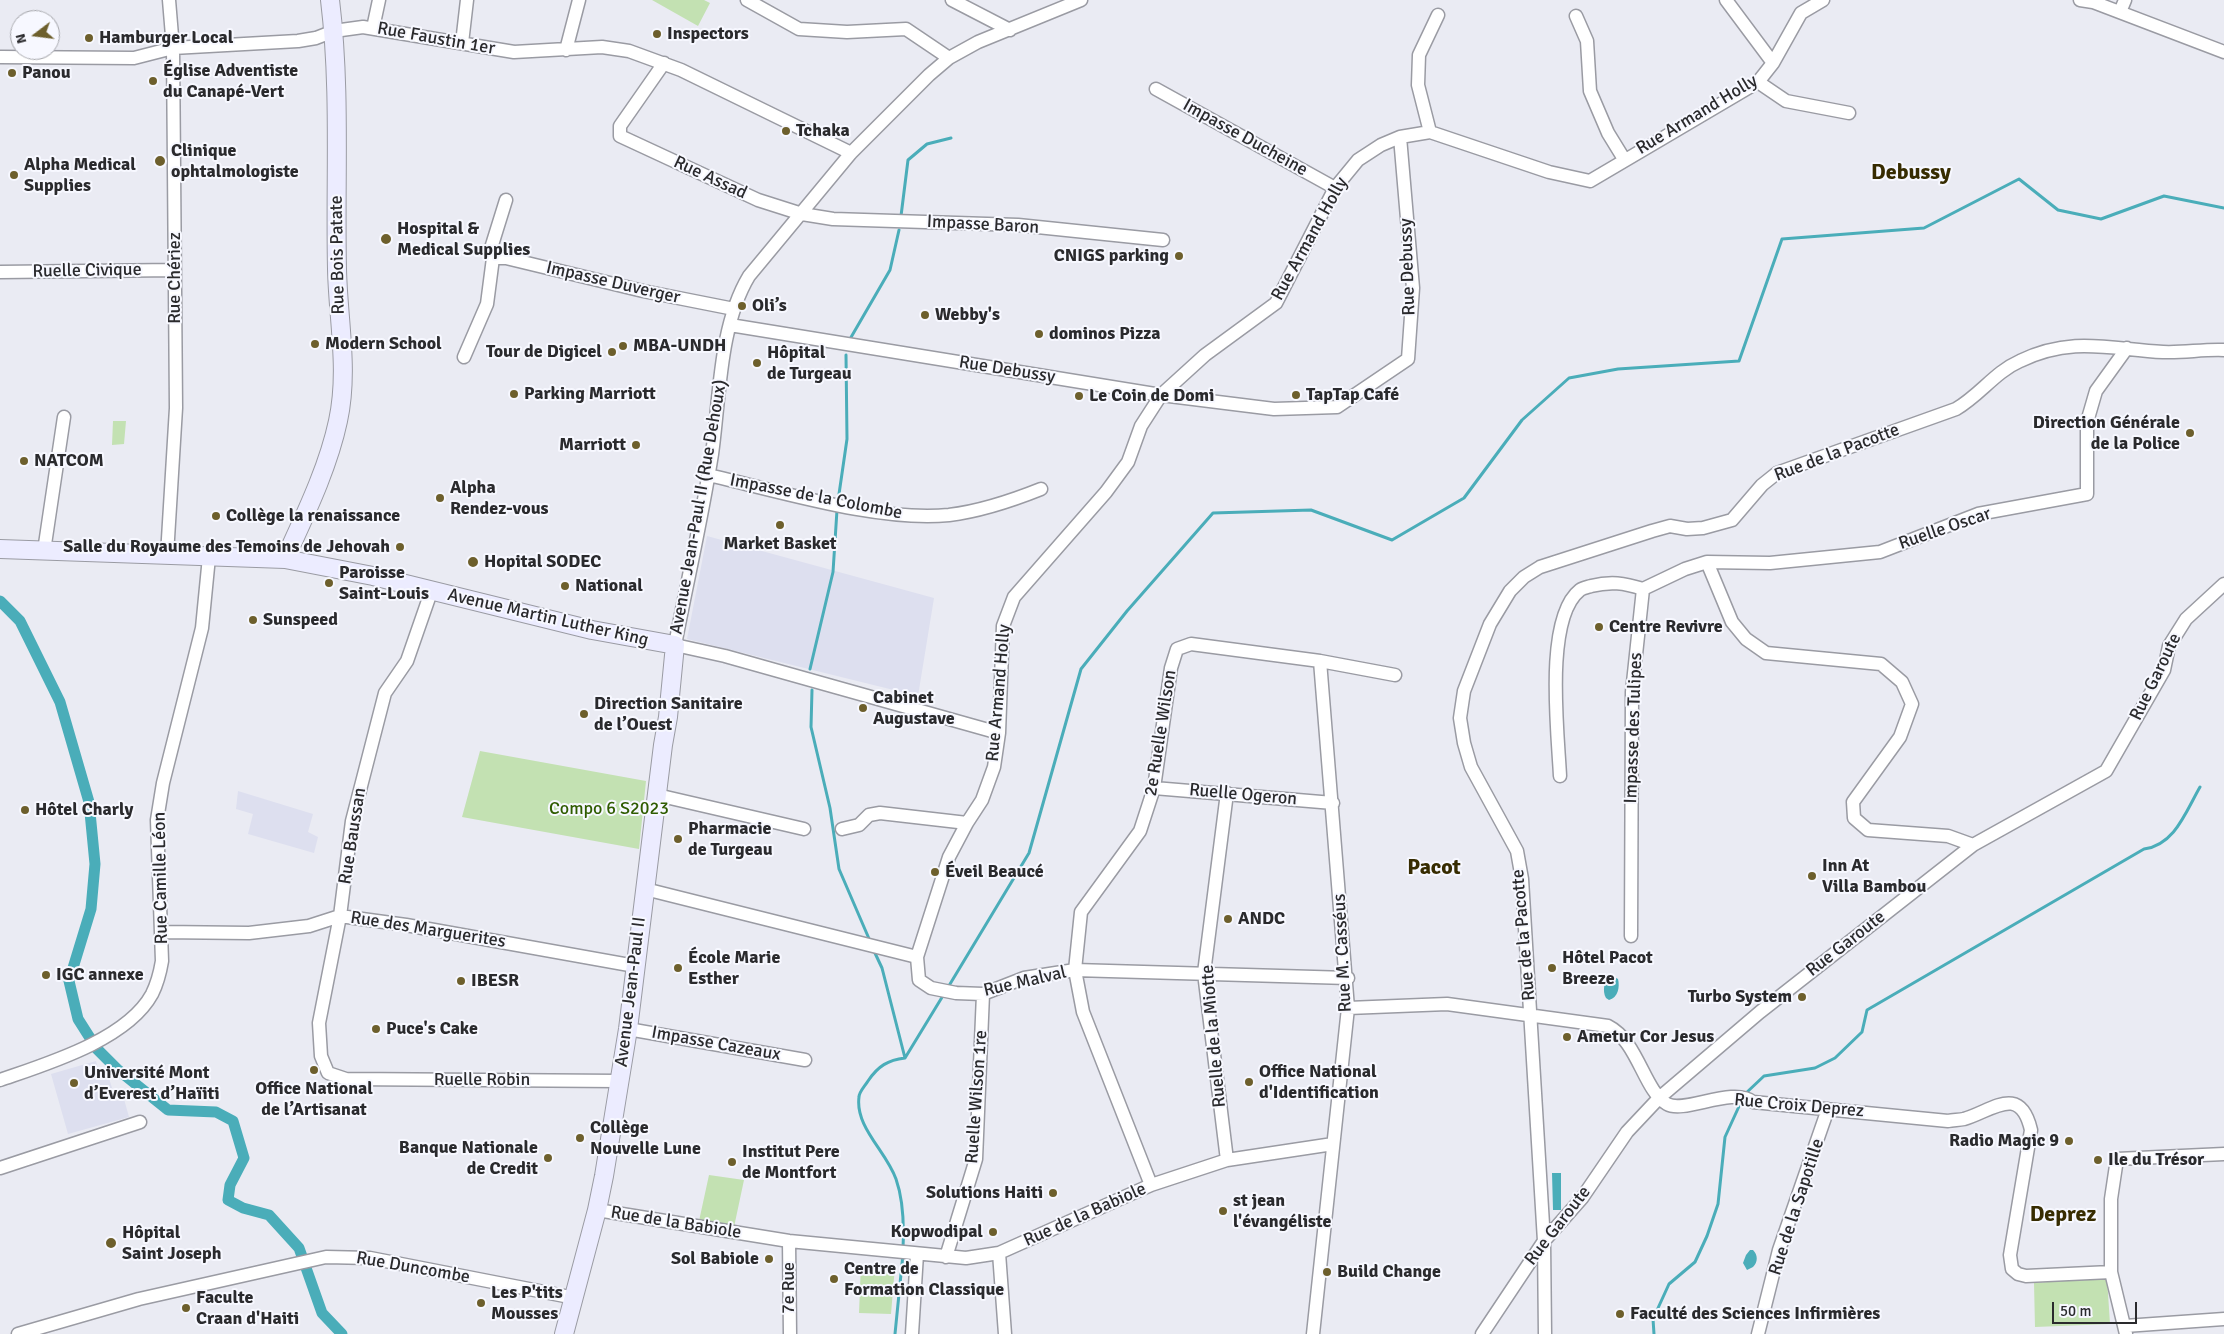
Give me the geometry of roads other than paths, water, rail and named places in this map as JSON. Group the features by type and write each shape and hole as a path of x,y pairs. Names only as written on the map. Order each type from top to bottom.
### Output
{"street":[{"name":"Rue Chériez","path":"167,555 176,408 173,48 169,0"},
{"name":"Rue Bois Patate","path":"284,559 317,485 338,422 343,394 337,270 338,100 334,31 330,0"},
{"path":"373,28 379,0"},
{"path":"462,43 467,0"},
{"path":"566,50 579,0"},
{"path":"747,0 799,29 847,32 906,29 949,58"},
{"path":"952,0 1010,30"},
{"name":"Avenue Jean-Paul II (Rue Dehoux)","path":"675,645 708,475 730,325 739,293 749,276 852,154 929,75 949,58 978,42 1010,30 1056,3 1081,0"},
{"path":"1726,0 1773,63"},
{"name":"Rue Armand Holly","path":"917,957 949,857 985,792 994,767 999,733 1003,626 1014,597 1106,492 1128,462 1141,426 1161,395 1205,356 1276,303 1335,188 1358,160 1382,145 1400,137 1430,132 1549,172 1590,180 1758,82 1773,63 1801,13 1822,0"},
{"path":"2080,0 2120,12 2224,52"},
{"path":"2120,12 2125,0"},
{"path":"1430,132 1418,85 1419,55 1438,15"},
{"path":"1576,16 1588,41 1590,91 1608,133 1624,159"},
{"name":"Rue Faustin 1er","path":"0,57 134,58 173,48 298,41 316,38 334,31 363,27 514,52 602,47 629,51 664,63 828,140 852,154"},
{"name":"Rue Assad","path":"664,63 620,126 620,136 758,200 802,214"},
{"path":"1758,82 1786,101 1849,113"},
{"name":"Impasse Ducheine","path":"1156,89 1335,188"},
{"name":"Rue Debussy","path":"730,325 1161,395 1274,409 1337,407 1408,359 1413,288 1400,137"},
{"path":"464,357 487,304 493,258 492,245 506,200"},
{"name":"Impasse Baron","path":"802,214 833,219 1018,225 1163,240"},
{"name":"Impasse Duverger","path":"493,258 506,258 643,291 734,309"},
{"name":"Ruelle Civique","path":"0,272 175,270"},
{"name":"Rue de la Pacotte","path":"1545,1334 1544,1240 1522,879 1517,851 1471,767 1464,743 1460,718 1464,691 1490,624 1510,592 1524,577 1556,560 1661,528 1670,526 1687,529 1703,528 1732,520 1762,485 1777,473 1956,408 1970,401 2004,369 2021,360 2067,346 2089,344 2181,352 2202,349 2224,350"},
{"name":"Ruelle Oscar","path":"1707,562 1770,563 1880,552 1978,514 2087,494 2087,422 2096,391 2127,348"},
{"path":"44,551 64,417"},
{"name":"Impasse de la Colombe","path":"708,475 892,514 950,514 999,506 1041,489"},
{"name":"Avenue Martin Luther King","path":"0,549 284,559 373,576 592,630 726,656 999,733"},
{"name":"Rue Camille Léon","path":"0,1080 74,1054 121,1026 139,1010 151,995 162,961 157,820 163,783 202,628 209,557"},
{"path":"1560,776 1555,696 1562,615 1580,589 1606,582 1624,583 1643,589 1685,568 1707,562 1732,622 1746,639 1766,653 1881,664 1902,682 1912,704 1900,737 1852,802 1854,818 1868,830 1948,836 1973,845"},
{"name":"Rue Garoute","path":"1482,1334 1544,1240 1582,1198 1626,1132 1659,1098 1760,1012 1973,845 2106,770 2164,670 2169,646 2186,619 2224,584"},
{"name":"Impasse des Tulipes","path":"1631,936 1632,692 1643,589"},
{"name":"Rue Baussan","path":"346,1079 328,1073 322,1056 319,1023 340,916 352,821 385,693 407,661 432,592"},
{"name":"2e Ruelle Wilson","path":"1151,1185 1083,1012 1075,970 1081,912 1140,831 1154,788 1170,668 1177,648 1190,644 1320,661 1395,675"},
{"name":"Avenue Jean-Paul II","path":"564,1334 597,1210 628,1029 668,717 675,645"},
{"name":"Rue M. Casséus","path":"1313,1334 1348,1008 1348,978 1320,661"},
{"name":"Ruelle Ogeron","path":"1154,788 1332,803"},
{"name":"Ruelle de la Miotte","path":"1227,793 1204,973 1227,1160"},
{"path":"657,795 804,829"},
{"path":"842,829 858,825 869,815 880,813 967,823"},
{"path":"645,889 917,957"},
{"name":"Rue des Marguerites","path":"161,932 249,933 309,926 340,916 406,925 635,966"},
{"name":"Rue Malval","path":"917,957 918,980 931,988 956,994 983,994 1024,978 1075,970 1348,978"},
{"name":"Ruelle Wilson 1re","path":"946,1257 976,1159 983,994"},
{"path":"1348,1008 1447,1004 1595,1024 1616,1030 1629,1046 1659,1098"},
{"name":"Impasse Cazeaux","path":"628,1029 805,1060"},
{"name":"Ruelle Robin","path":"346,1079 619,1081"},
{"name":"Rue Croix Deprez","path":"1659,1098 1667,1104 1678,1106 1711,1099 1751,1100 1752,1102 1948,1120 1964,1118 2002,1103 2014,1104 2022,1108 2028,1117 2031,1130 2010,1255 2012,1269 2018,1274 2026,1276 2111,1272"},
{"name":"Rue de la Sapotille","path":"1758,1334 1779,1250 1828,1108"},
{"path":"0,1168 140,1122"},
{"name":"Rue de la Babiole","path":"597,1210 789,1241 966,1258 999,1253 1151,1185 1227,1160 1332,1144"},
{"path":"2224,1154 2117,1159 2111,1198 2111,1272 2125,1330 2224,1319"},
{"name":"7e Rue","path":"789,1241 790,1334"},
{"path":"912,1334 914,1253"},
{"path":"999,1253 1005,1334"},
{"name":"Rue Duncombe","path":"18,1334 139,1300 326,1257 370,1258 575,1298"}],"water":[{"path":"1611,975 1618,979 1619,985 1616,995 1609,1000 1606,998 1604,989 1605,982"},
{"path":"1552,1173 1561,1173 1561,1210 1553,1210"},
{"path":"1750,1250 1755,1252 1757,1261 1753,1267 1747,1270 1743,1263"}],"waterway":[{"path":"901,216 908,160 927,144 951,138"},
{"path":"947,989 1029,853 1081,669 1127,611 1213,513 1311,510 1392,540 1464,498 1522,420 1569,378 1618,369 1739,361 1782,239 1924,228 2019,179 2058,210 2101,219 2164,196 2224,208"},
{"path":"850,339 890,270 899,230"},
{"path":"838,501 847,439 846,355"},
{"path":"810,669 833,572 837,510"},
{"path":"0,601 20,621 60,702 89,802 95,864 91,909 69,981 78,1019 97,1049 117,1069 168,1110 216,1112 233,1121 244,1158 230,1185 228,1200 243,1208 269,1215 299,1248 322,1313 342,1334"},
{"path":"812,690 811,727 830,808 839,869 870,941"},
{"path":"1745,1094 1764,1076 1815,1068 1835,1058 1862,1032 1867,1010 2144,849 2164,841 2178,826 2200,787"},
{"path":"874,951 882,968 905,1058"},
{"path":"905,1058 944,994"},
{"path":"903,1248 903,1213 896,1179 866,1129 859,1108 859,1097 862,1089 880,1068 888,1062 905,1058"},
{"path":"1654,1334 1653,1319 1669,1284 1695,1262 1707,1236 1718,1204 1725,1137 1741,1102"},
{"path":"895,1334 903,1254"}],"place":[{"name":"Inspectors","path":"657,34"},
{"name":"Hamburger Local","path":"89,38"},
{"name":"Panou","path":"12,73"},
{"name":"Église Adventiste du Canapé-Vert","path":"153,81"},
{"name":"Tchaka","path":"786,131"},
{"name":"Clinique ophtalmologiste","path":"160,161"},
{"name":"Alpha Medical Supplies","path":"14,175"},
{"name":"Hospital & Medical Supplies","path":"386,239"},
{"name":"CNIGS parking","path":"1179,256"},
{"name":"Oli’s","path":"742,306"},
{"name":"Webby's","path":"925,315"},
{"name":"dominos Pizza","path":"1039,334"},
{"name":"Modern School","path":"315,344"},
{"name":"MBA-UNDH","path":"623,346"},
{"name":"Tour de Digicel","path":"612,352"},
{"name":"Hôpital de Turgeau","path":"757,363"},
{"name":"Parking Marriott","path":"514,394"},
{"name":"TapTap Café","path":"1296,395"},
{"name":"Le Coin de Domi","path":"1079,396"},
{"name":"Direction Générale de la Police","path":"2190,433"},
{"name":"Marriott","path":"636,445"},
{"name":"NATCOM","path":"24,461"},
{"name":"Alpha Rendez-vous","path":"440,498"},
{"name":"Collège la renaissance","path":"216,516"},
{"name":"Market Basket","path":"780,525"},
{"name":"Salle du Royaume des Temoins de Jehovah","path":"400,547"},
{"name":"Hopital SODEC","path":"473,562"},
{"name":"Paroisse Saint-Louis","path":"329,583"},
{"name":"National","path":"565,586"},
{"name":"Sunspeed","path":"253,620"},
{"name":"Centre Revivre","path":"1599,627"},
{"name":"Cabinet Augustave","path":"863,708"},
{"name":"Direction Sanitaire de l’Ouest","path":"584,714"},
{"name":"Hôtel Charly","path":"25,810"},
{"name":"Pharmacie de Turgeau","path":"678,839"},
{"name":"Éveil Beaucé","path":"935,872"},
{"name":"Inn At Villa Bambou","path":"1812,876"},
{"name":"ANDC","path":"1228,919"},
{"name":"École Marie Esther","path":"678,968"},
{"name":"Hôtel Pacot Breeze","path":"1552,968"},
{"name":"IGC annexe","path":"46,975"},
{"name":"IBESR","path":"461,981"},
{"name":"Turbo System","path":"1802,997"},
{"name":"Puce's Cake","path":"376,1029"},
{"name":"Ametur Cor Jesus","path":"1567,1037"},
{"name":"Office National de l’Artisanat","path":"314,1070"},
{"name":"Office National d'Identification","path":"1249,1082"},
{"name":"Université Mont d’Everest d’Haïiti","path":"74,1083"},
{"name":"Collège Nouvelle Lune","path":"580,1138"},
{"name":"Radio Magic 9","path":"2069,1141"},
{"name":"Banque Nationale de Credit","path":"548,1158"},
{"name":"Ile du Trésor","path":"2098,1160"},
{"name":"Institut Pere de Montfort","path":"732,1162"},
{"name":"Solutions Haiti","path":"1053,1193"},
{"name":"st jean l'évangéliste","path":"1223,1211"},
{"name":"Kopwodipal","path":"993,1232"},
{"name":"Hôpital Saint Joseph","path":"111,1243"},
{"name":"Sol Babiole","path":"769,1259"},
{"name":"Build Change","path":"1327,1272"},
{"name":"Centre de Formation Classique","path":"834,1279"},
{"name":"Les P'tits Mousses","path":"481,1303"},
{"name":"Faculte Craan d'Haiti","path":"186,1308"},
{"name":"Faculté des Sciences Infirmières","path":"1620,1314"}],"district":[{"name":"Debussy","path":"1911,173"},
{"name":"Pacot","path":"1434,868"},
{"name":"Deprez","path":"2063,1215"}],"park label":[{"name":"Compo 6 S2023","path":"609,809"}]}
